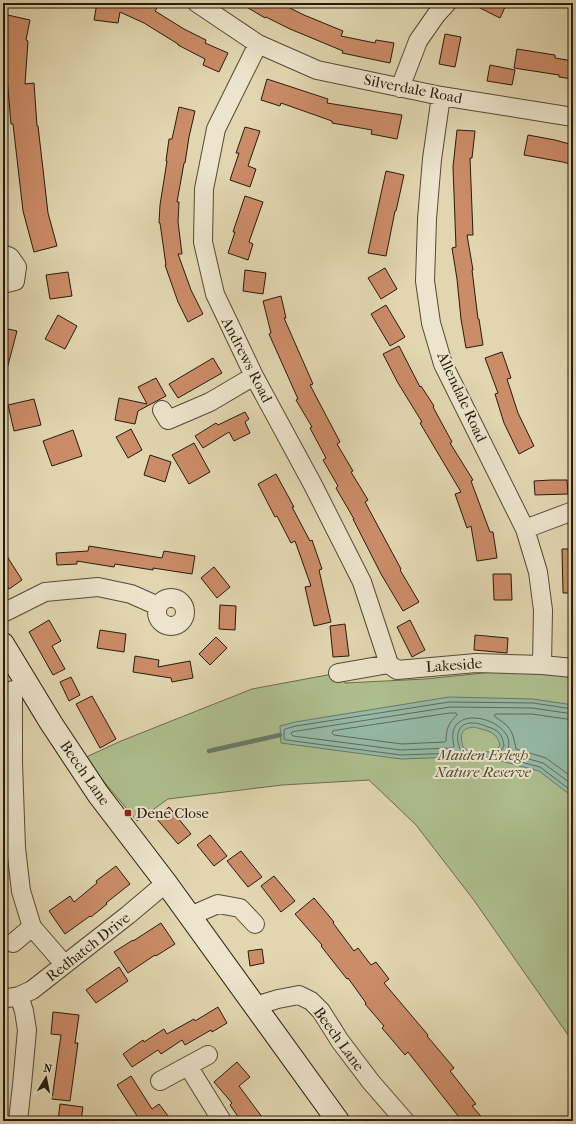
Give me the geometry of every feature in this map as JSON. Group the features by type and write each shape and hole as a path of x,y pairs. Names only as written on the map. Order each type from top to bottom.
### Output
{"street":[{"name":"Silverdale Road","path":"197,3 216,8 258,44 317,70 441,96 573,117"},
{"path":"400,88 418,41 436,14 447,3"},
{"name":"Andrews Road","path":"258,44 216,129 204,189 203,242 215,294 254,376 313,485 362,582 389,664"},
{"name":"Allendale Road","path":"441,96 432,159 427,219 425,281 431,322 443,364 525,529 538,572 543,610 542,665"},
{"path":"3,254 10,257 17,267 15,281 3,284"},
{"path":"168,421 210,402 254,376"},
{"path":"525,529 573,511"},
{"path":"3,613 45,592 98,587 131,594 158,606"},
{"name":"Beech Lane","path":"3,644 51,723 93,787 166,883 338,1121"},
{"name":"Lakeside","path":"338,673 389,664 397,670 476,663 542,665 573,668"},
{"path":"13,690 12,763 16,848 21,890 32,927 64,964"},
{"name":"Redhatch Drive","path":"11,997 32,990 128,915 166,883"},
{"path":"190,916 218,904 240,908 255,924"},
{"path":"13,943 32,927"},
{"name":"Beech Lane","path":"255,1006 278,999 299,995 311,1001 321,1011 340,1041 371,1082 405,1121"},
{"path":"11,997 24,1011 27,1030 18,1121"},
{"path":"160,1081 208,1055"},
{"path":"188,1066 222,1121"}],"green space":[{"name":"Maiden Erlegh Nature Reserve","path":"493,672 564,674 573,676 573,1042 473,899 416,825 369,780 282,785 168,799 137,821 84,758 121,741 252,689 338,673 345,683 425,679"}],"water":[{"path":"449,697 533,699 573,705 573,797 539,771 482,756 401,759 281,743 280,726 295,722","holes":["473,727 486,730 496,737 500,745 496,751 468,751 463,747 461,739 462,733 466,729"]}],"building":[{"path":"97,3 147,3 157,8 155,11 184,29 206,40 205,43 228,53 219,72 203,65 205,59 178,45 144,23 120,12 118,23 94,20"},
{"path":"240,3 280,3 304,15 343,31 341,36 375,43 376,40 394,43 390,63 342,53 343,51 290,29 266,17 265,18"},
{"path":"470,3 507,3 500,18"},
{"path":"3,14 30,20 26,40 28,41 25,84 34,83 37,126 48,213 57,246 34,252 23,211 13,124 11,124 7,77 3,77"},
{"path":"445,34 461,37 455,67 439,64"},
{"path":"517,49 555,55 555,58 573,61 573,79 559,77 559,75 514,68"},
{"path":"490,65 515,70 512,85 487,81"},
{"path":"267,79 328,99 327,103 402,115 397,139 371,134 372,130 332,123 332,121 281,103 280,106 261,100"},
{"path":"179,107 195,111 177,202 179,202 178,222 182,254 178,254 191,290 203,314 188,322 178,302 165,265 159,223 169,139 172,139"},
{"path":"245,127 260,131 248,166 256,169 250,187 230,180 239,153 236,153"},
{"path":"457,130 475,131 472,158 470,158 473,235 467,235 473,270 478,319 483,345 466,348 452,248 456,247 453,167"},
{"path":"528,135 573,145 573,165 524,155"},
{"path":"386,171 404,175 386,256 368,253"},
{"path":"245,196 263,202 249,242 253,244 248,260 228,253 235,232 233,232"},
{"path":"385,268 397,289 381,299 368,278"},
{"path":"245,270 266,273 263,294 243,291"},
{"path":"68,272 72,296 50,299 46,275"},
{"path":"281,296 286,318 284,318 313,384 310,385 340,442 337,444 353,471 351,472 368,500 365,502 401,569 400,570 419,602 403,611 381,574 354,519 336,488 338,486 323,460 326,458 310,428 312,427 296,400 298,399 269,334 271,333 263,301"},
{"path":"386,305 405,337 390,346 371,314"},
{"path":"58,315 77,326 65,349 45,339"},
{"path":"3,328 17,331 7,369 3,369"},
{"path":"399,346 420,387 421,386 434,406 433,407 452,442 450,443 473,480 471,481 490,532 493,532 497,558 477,561 471,526 467,528 455,494 461,492 420,423 422,422 398,383 383,354"},
{"path":"502,352 511,378 507,379 518,413 534,446 519,454 504,423 495,394 498,393 485,358"},
{"path":"213,358 222,373 178,398 169,384"},
{"path":"156,378 166,396 138,411 135,424 115,420 119,398 147,404 138,387"},
{"path":"34,399 41,425 14,431 8,405"},
{"path":"245,412 249,419 245,422 250,433 234,441 229,432 203,448 195,436 216,423 218,425"},
{"path":"131,429 142,450 128,458 116,437"},
{"path":"73,430 82,456 52,466 43,441"},
{"path":"194,443 210,472 189,484 172,455"},
{"path":"150,455 171,462 165,482 144,475"},
{"path":"276,474 310,541 312,540 322,569 319,570 331,622 314,626 305,587 311,586 295,541 291,543 277,516 275,517 258,484"},
{"path":"567,480 568,494 535,495 534,481"},
{"path":"89,546 162,558 164,551 195,556 192,574 115,564 114,567 77,561 77,564 57,565 56,553 88,551"},
{"path":"562,549 573,549 573,593 563,593"},
{"path":"3,550 22,580 9,589 3,579"},
{"path":"214,567 230,587 217,598 201,578"},
{"path":"493,574 511,574 512,600 494,600"},
{"path":"220,605 236,606 235,630 219,629"},
{"path":"49,620 61,641 52,646 65,669 53,675 29,632"},
{"path":"410,620 425,650 412,657 397,627"},
{"path":"345,624 349,656 333,657 330,626"},
{"path":"100,630 126,634 124,652 97,648"},
{"path":"475,635 508,638 507,653 474,650"},
{"path":"216,637 227,648 210,665 199,654"},
{"path":"135,656 159,660 158,667 190,661 193,678 172,682 171,678 133,672"},
{"path":"71,677 80,695 69,701 60,682"},
{"path":"92,696 116,739 100,748 76,704"},
{"path":"169,807 191,834 178,844 156,818"},
{"path":"210,835 227,856 214,866 197,845"},
{"path":"241,851 262,877 248,887 227,861"},
{"path":"116,866 130,884 91,917 90,916 65,934 49,911 70,896 74,902 97,883 96,881"},
{"path":"274,876 295,901 281,912 261,886"},
{"path":"314,898 334,922 333,923 354,951 358,948 371,965 376,962 389,979 384,983 454,1068 450,1071 476,1104 472,1106 485,1121 464,1121 460,1116 459,1117 408,1052 405,1055 382,1028 384,1026 365,1004 366,1003 348,978 347,979 321,946 322,945 295,914"},
{"path":"161,923 175,944 128,973 114,952"},
{"path":"262,949 264,963 250,966 248,951"},
{"path":"119,967 128,981 96,1003 86,990"},
{"path":"218,1007 227,1023 212,1032 211,1030 185,1045 182,1040 161,1054 158,1050 132,1067 123,1054 143,1040 144,1042 164,1029 167,1034 194,1019 195,1021"},
{"path":"53,1012 79,1015 75,1043 78,1043 70,1101 52,1099 61,1035 51,1034"},
{"path":"237,1062 250,1077 239,1086 265,1121 241,1121 230,1105 232,1103 214,1082"},
{"path":"131,1076 152,1109 159,1104 172,1121 137,1121 139,1119 117,1085"},
{"path":"60,1104 83,1107 81,1121 58,1121"}],"waterway":[{"path":"209,751 280,735"}],"place":[{"name":"Dene Close","path":"128,813"}]}
